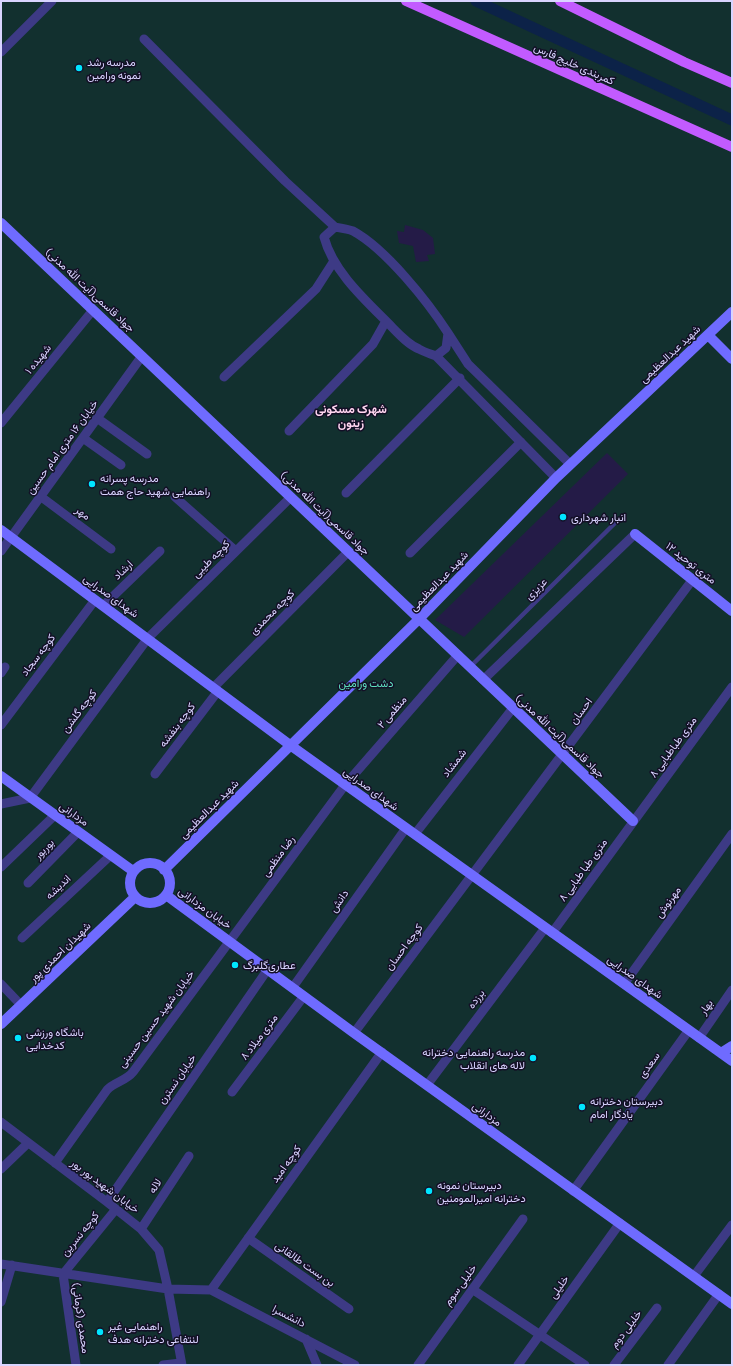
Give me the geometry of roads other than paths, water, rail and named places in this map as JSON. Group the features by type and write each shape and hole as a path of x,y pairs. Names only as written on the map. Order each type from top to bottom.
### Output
{"main road":[{"name":"کمربندی خلیج فارس","path":"406,1 732,147"},
{"path":"560,1 684,62 732,83"}],"street":[{"path":"1,52 52,1"},
{"path":"144,39 285,181 335,228 352,230 372,245 408,280 435,313 468,364 570,464"},
{"name":"جواد قاسمی(آیت الله مدنی)","path":"1,223 633,821"},
{"path":"335,228 324,237 334,261 363,299 418,349 436,356 460,378 556,478"},
{"path":"224,377 316,289 334,261"},
{"name":"شهیده ۱","path":"1,423 93,310"},
{"name":"شهید عبدالعظیمی","path":"164,870 419,619 570,464 732,312"},
{"path":"289,431 373,344 386,321"},
{"path":"436,356 446,348 448,333"},
{"path":"708,335 732,359"},
{"name":"خیابان ۱۶ متری امام حسین","path":"1,551 142,356"},
{"path":"346,493 460,378"},
{"path":"97,418 148,454"},
{"path":"83,438 121,465"},
{"path":"410,553 521,442"},
{"name":"مهر","path":"40,496 111,549"},
{"path":"175,497 236,551"},
{"name":"کوچه طیبی","path":"148,638 291,497"},
{"name":"شهدای صدرایی","path":"1,530 345,785 732,1061"},
{"path":"483,680 635,534"},
{"name":"۱۲ متری توحید","path":"635,534 732,611"},
{"name":"ارشاد","path":"103,606 160,551"},
{"name":"کوچه محمدی","path":"216,690 348,552"},
{"name":"احسان","path":"473,876 693,579"},
{"name":"کوچه سجاد","path":"1,725 95,600"},
{"name":"کوچه گلشن","path":"30,798 148,638"},
{"name":"منظمی ۲","path":"345,785 458,655"},
{"name":"۸ متری طباطبایی","path":"633,821 732,687"},
{"name":"کوچه بنفشه","path":"155,774 216,690"},
{"name":"شمشاد","path":"415,834 513,708"},
{"name":"مزدارانی","path":"1,776 133,871"},
{"name":"رضا منظمی","path":"230,941 345,785"},
{"path":"1,804 30,798"},
{"path":"1,867 55,815"},
{"name":"۸ متری طبا طبایی","path":"549,930 633,821"},
{"name":"دانش","path":"293,988 406,828"},
{"name":"بوربور","path":"28,883 78,832"},
{"name":"مهرنوش","path":"624,984 732,834"},
{"name":"اندیشه","path":"22,938 111,854"},
{"path":"147,863 155,863 164,870 170,880 170,888 166,895 153,903 145,903 135,897 130,886 130,878 133,871 139,866 147,863"},
{"name":"کوچه احسان","path":"354,1033 473,876"},
{"name":"خیابان مزدارانی","path":"166,895 230,941"},
{"name":"شهیدان احمدی پور","path":"1,1024 135,897"},
{"name":"برزده","path":"427,1085 549,930"},
{"name":"مزدارانی","path":"230,941 354,1033 732,1304"},
{"name":"خیابان شهید حسین حسینی","path":"55,1163 107,1090 113,1084 130,1076 230,941"},
{"name":"خیابان نسترن","path":"107,1202 268,969"},
{"path":"1,984 21,1005"},
{"name":"بهار","path":"699,1038 732,990"},
{"name":"۸ متری میلاد","path":"232,1092 304,996"},
{"name":"سعدی","path":"573,1191 689,1030"},
{"path":"721,1053 732,1046"},
{"name":"کوچه امید","path":"211,1290 382,1052"},
{"name":"خیابان شهید بور بور","path":"1,1122 141,1229 159,1250 168,1289 181,1364"},
{"path":"1,1169 28,1143"},
{"name":"لاله","path":"141,1229 189,1156"},
{"name":"کوچه نسرین","path":"63,1274 116,1209"},
{"name":"خلیلی سوم","path":"418,1365 523,1219"},
{"name":"خلیلی","path":"518,1365 620,1223"},
{"path":"694,1276 732,1225"},
{"name":"بن بست طالقانی","path":"248,1238 349,1309"},
{"path":"1,1264 168,1289 211,1290"},
{"path":"1,1302 12,1265"},
{"name":"محمدی (کرمانی)","path":"63,1274 76,1365"},
{"path":"472,1289 585,1365"},
{"name":"دانشسرا","path":"211,1290 355,1365"},
{"path":"668,1365 719,1294"},
{"name":"خلیلی دوم","path":"614,1365 657,1308"},
{"path":"306,1339 317,1365"},
{"path":"163,1365 181,1364"}],"lane":[{"name":"عزیزی","path":"470,667 615,523"}],"waterway":[{"path":"476,1 732,120"}],"place":[{"name":"مدرسه رشد نمونه ورامین","path":"79,68"},
{"name":"مدرسه پسرانه راهنمایی شهید حاج همت","path":"92,484"},
{"name":"انبار شهرداری","path":"563,517"},
{"name":"عطاری‌گلبرگ","path":"235,965"},
{"name":"باشگاه ورزشی کدخدایی","path":"18,1038"},
{"name":"مدرسه راهنمایی دخترانه لاله های انقلاب","path":"533,1058"},
{"name":"دبیرستان دخترانه یادگار امام","path":"582,1107"},
{"name":"دبیرستان نمونه دخترانه امیرالمومنین","path":"429,1191"},
{"name":"راهنمایی غیر لنتفاعی دخترانه هدف","path":"100,1332"}],"district":[{"name":"شهرک مسکونی زیتون","path":"351,416"}],"park label":[{"name":"دشت ورامین","path":"366,683"}]}
